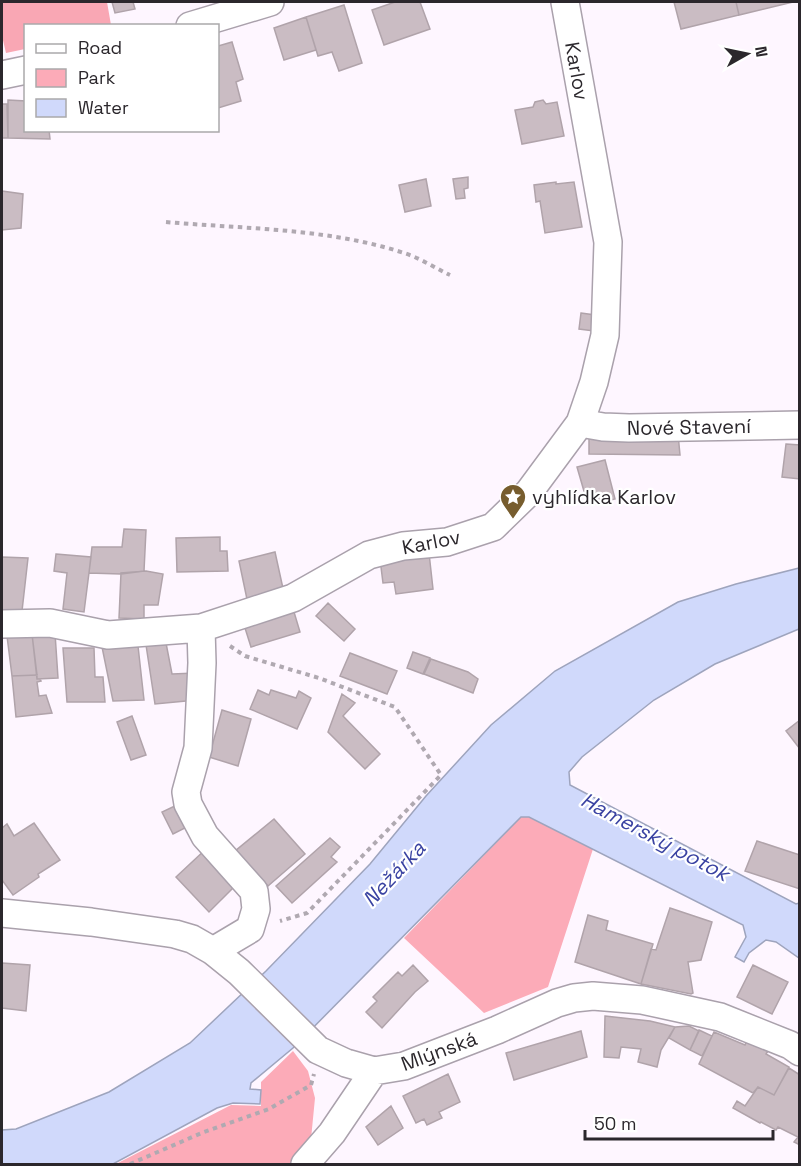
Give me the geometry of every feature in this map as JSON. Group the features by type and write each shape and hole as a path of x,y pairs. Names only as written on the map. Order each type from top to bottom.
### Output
{"street":[{"path":"197,24 270,2"},
{"name":"Karlov","path":"2,624 50,623 108,635 201,628 293,598 369,555 403,546 447,542 493,527 529,492 580,423 594,382 605,335 608,242 565,2"},
{"path":"2,75 24,70"},
{"name":"Nové Stavení","path":"580,423 629,428 800,425"},
{"path":"201,628 202,663 198,748 186,792 188,804 205,836 254,891 256,909 250,929 213,951"},
{"name":"Mlýnská","path":"2,913 91,922 175,934 192,939 213,951 239,972 318,1050 346,1063 374,1071 404,1066 557,1004 574,998 593,996 642,1000 720,1017 790,1045 800,1052"},
{"path":"305,1164 332,1133 374,1071"}],"path":[{"path":"166,222 304,232 365,243 405,254 450,275"},
{"path":"201,628 245,656 319,678 395,707 441,775 308,913 250,929"},
{"path":"130,1164 204,1132 269,1109 311,1085 318,1050"}],"green space":[{"path":"521,817 529,817 593,849 548,987 484,1013 404,938"},
{"path":"293,1051 308,1071 315,1098 311,1139 293,1163 116,1164 231,1105 261,1106 261,1082"}],"shaded area":[{"path":"2,2 107,2 111,24 24,24 24,49 6,53 2,36"}],"water":[{"path":"799,568 799,629 715,664 654,700 582,757 569,772 570,785 796,904 799,903 799,958 776,942 766,940 749,953 744,962 735,957 746,937 743,925 529,817 521,817 293,1048 251,1083 250,1089 261,1090 260,1104 233,1103 217,1108 113,1164 2,1164 2,1130 16,1129 109,1092 190,1043 266,971 370,864 426,796 491,725 555,671 678,602"}],"building":[{"path":"112,2 133,2 135,9 115,13"},
{"path":"395,2 420,2 430,29 384,45 372,10"},
{"path":"674,2 736,2 739,15 681,29"},
{"path":"736,2 793,2 739,15"},
{"path":"344,5 362,63 339,71 332,52 318,56 306,17"},
{"path":"306,17 316,50 284,60 274,28"},
{"path":"232,42 243,79 236,82 241,101 219,108 219,46"},
{"path":"8,100 24,101 24,132 49,132 50,139 8,138"},
{"path":"543,100 546,104 557,102 564,136 522,144 515,110 533,107 535,102"},
{"path":"2,104 7,104 8,138 2,138"},
{"path":"468,177 468,188 464,189 465,198 456,199 453,179"},
{"path":"426,179 431,206 405,212 399,185"},
{"path":"556,182 556,184 574,182 582,227 545,233 540,201 536,202 534,185"},
{"path":"2,191 23,194 21,228 2,230"},
{"path":"581,313 595,315 594,331 579,329"},
{"path":"678,434 680,455 589,454 589,438"},
{"path":"786,444 800,445 800,479 782,477"},
{"path":"605,460 615,499 588,505 577,467"},
{"path":"124,529 146,530 144,571 121,574 89,573 92,547 122,547"},
{"path":"220,537 220,551 227,551 228,571 177,572 176,538"},
{"path":"275,552 284,593 248,604 239,561"},
{"path":"429,553 433,589 396,594 394,582 383,583 380,559"},
{"path":"56,554 91,557 84,612 63,609 67,573 54,571"},
{"path":"2,557 28,558 22,611 2,611"},
{"path":"146,571 163,574 158,605 144,605 144,619 119,618 121,573"},
{"path":"328,603 355,629 344,641 316,616"},
{"path":"294,612 300,632 251,647 245,628"},
{"path":"55,633 58,678 37,679 32,634"},
{"path":"32,634 37,675 12,676 7,636"},
{"path":"166,643 172,674 195,673 196,700 155,704 146,645"},
{"path":"138,646 144,700 113,701 102,647"},
{"path":"63,648 94,648 95,677 103,677 105,702 67,702"},
{"path":"413,652 430,658 423,674 407,668"},
{"path":"350,653 397,671 387,694 340,676"},
{"path":"431,659 468,672 478,679 473,693 424,674"},
{"path":"37,675 37,679 41,681 37,682 39,696 46,695 52,713 16,717 12,676"},
{"path":"258,690 269,695 271,690 296,698 299,691 311,698 297,729 250,709"},
{"path":"342,694 355,703 343,716 380,754 365,769 328,732"},
{"path":"222,710 251,719 238,766 209,757"},
{"path":"132,716 146,755 131,760 117,722"},
{"path":"800,720 800,749 786,731"},
{"path":"181,803 191,825 173,834 162,812"},
{"path":"274,819 305,854 268,886 254,871 229,856"},
{"path":"34,823 60,860 38,874 39,877 13,895 2,880 2,828 7,824 14,836"},
{"path":"330,838 340,847 331,857 337,862 292,903 276,886"},
{"path":"757,841 800,855 800,889 745,871"},
{"path":"207,848 238,883 209,912 176,877"},
{"path":"670,908 712,922 701,960 688,962 693,993 691,994 641,984 651,949 656,950"},
{"path":"588,915 608,921 606,930 653,944 641,984 575,962"},
{"path":"2,963 30,965 26,1011 2,1008"},
{"path":"413,965 428,981 382,1028 366,1012 377,1001 373,997 398,972 402,976"},
{"path":"753,965 788,982 772,1014 737,997"},
{"path":"605,1016 650,1021 675,1027 661,1050 657,1067 638,1062 641,1049 621,1047 619,1058 604,1057"},
{"path":"689,1026 699,1031 690,1050 669,1038 675,1027"},
{"path":"699,1030 712,1036 702,1056 690,1050"},
{"path":"581,1031 587,1057 514,1080 506,1053"},
{"path":"714,1032 745,1045 747,1040 768,1051 766,1054 789,1067 774,1095 758,1087 753,1093 699,1064"},
{"path":"789,1068 800,1075 800,1145 794,1142 798,1137 778,1127 776,1130 760,1123 733,1108 737,1101 745,1106 758,1087 774,1095"},
{"path":"448,1074 460,1102 439,1112 442,1118 427,1125 424,1119 416,1123 403,1096"},
{"path":"391,1106 403,1128 378,1145 366,1127"}],"place":[{"name":"vyhlídka Karlov","path":"513,520"}],"water label":[{"name":"Hamerský potok","path":"655,837"},
{"name":"Nežárka","path":"394,874"}]}
